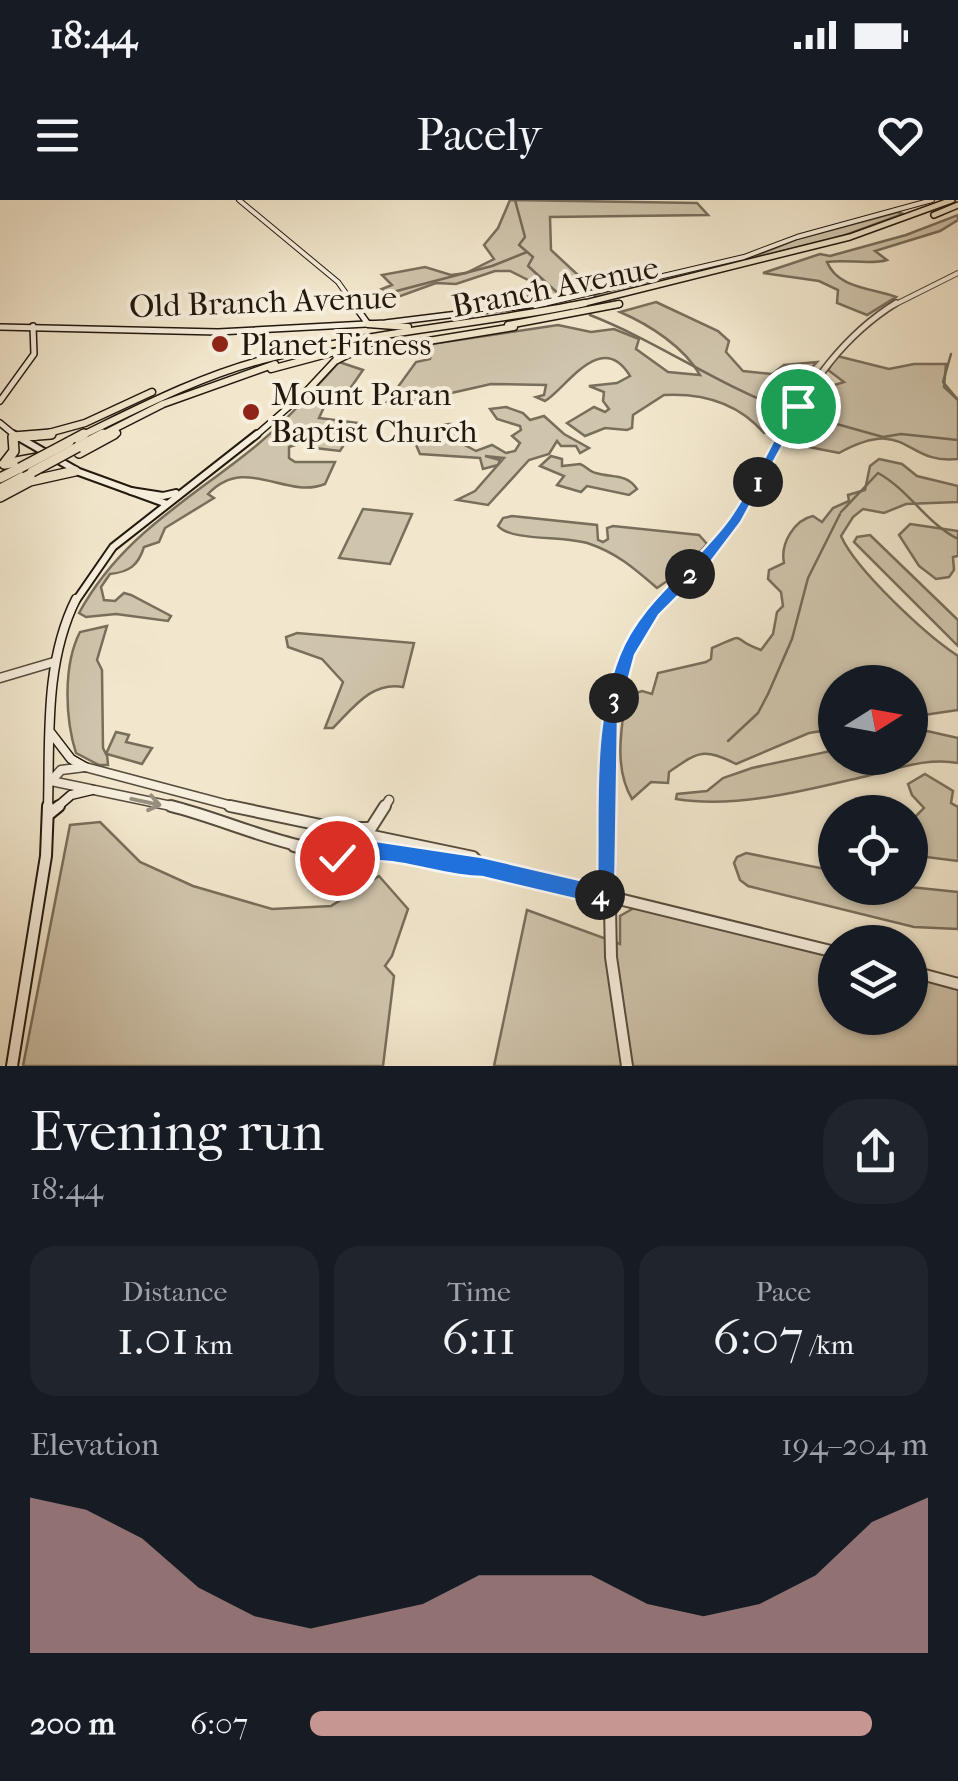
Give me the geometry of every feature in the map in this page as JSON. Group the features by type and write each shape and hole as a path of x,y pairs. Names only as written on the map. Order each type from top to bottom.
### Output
{"highway":[{"name":"Branch Avenue","path":"0,478 159,390 239,361 300,345 420,331 632,294 824,245 952,200"},
{"name":"Branch Avenue","path":"0,489 31,477 71,440 223,380 354,347 582,312 860,240 958,205"},
{"path":"368,324 424,326 543,312"},
{"path":"307,391 335,361 363,350 490,332 582,312"},
{"path":"2,465 94,448 148,417 222,385 354,347"},
{"path":"2,465 14,450 14,436 71,440"},
{"path":"0,497 43,471 52,444 71,440"},
{"path":"31,477 75,471"}],"main road":[{"path":"239,200 338,283 368,324"},
{"name":"Old Branch Avenue","path":"0,327 201,332 368,324 556,302 744,256 797,237 932,200"},
{"path":"628,1066 614,992 608,896 610,719 619,677 634,640 654,611 701,563 736,519 810,382 830,356 881,311 958,273"},
{"path":"0,402 32,356 32,326"},
{"path":"35,338 42,331 60,326"},
{"path":"12,1066 43,875 54,662 63,624 83,585 113,546 307,391"},
{"path":"0,423 14,436 75,471 150,503 166,504"},
{"path":"129,491 171,495 190,488"},
{"path":"154,494 166,504"},
{"path":"141,523 150,503"},
{"path":"0,678 54,662"},
{"path":"51,733 71,759 85,767 342,830 473,857 482,867"},
{"path":"50,782 61,770 85,767"},
{"path":"50,782 187,810 337,858 376,851 482,867 818,948"},
{"path":"48,815 71,794 92,790"},
{"path":"342,830 371,828 389,800"},
{"path":"928,976 958,984"}],"shaded area":[{"path":"510,200 697,203 708,215 550,217 551,250 593,289 558,299 532,301 526,294 534,293 534,283 510,271 495,271 456,284 436,283 398,297 382,289 392,285 382,275 425,267 451,275 466,273 494,259 484,245 498,228"},
{"path":"898,212 903,214 843,236 597,298 594,295 666,274 755,256 797,239"},
{"path":"958,215 958,220 940,231 875,251 887,260 827,262 848,283 896,297 867,315 837,303 838,290 819,281 763,273 820,254 830,256 906,235"},
{"path":"656,302 718,331 729,341 726,352 743,371 772,374 784,365 817,362 805,375 793,402 772,405 786,412 782,425 764,433 743,414 719,402 664,395 633,415 632,428 605,428 585,436 567,423 594,407 605,412 609,409 603,401 604,392 589,386 617,383 630,376 619,363 607,358 584,366 545,401 536,397 544,395 546,385 491,384 403,404 387,402 416,362 430,359 431,354 418,346 558,325 591,332 614,329 639,339 636,349 668,372 700,375 665,338 620,312"},
{"path":"837,356 889,369 946,364 944,387 958,400 958,459 926,455 893,440 862,443 839,453 809,447 798,440 799,434 823,428 800,418 816,391 844,382 828,370"},
{"path":"339,362 363,370 347,393 324,407 319,418 358,423 340,451 315,448 311,440 289,447 289,458 295,462 335,462 325,484 295,487 251,477 222,483 208,494 214,498 165,528 159,542 144,547 132,567 110,574 101,587 104,600 115,601 124,593 131,595 171,616 168,621 116,614 86,617 79,613 96,585 137,540 268,435"},
{"path":"506,407 530,420 544,416 564,434 589,448 580,453 576,446 561,446 557,441 549,454 529,460 488,505 457,500 475,491 498,465 483,469 480,458 420,454 413,438 439,425 451,424 463,444 476,451 492,445 506,453 515,451 520,443 512,436 521,430 520,426 497,419 490,409"},
{"path":"551,456 562,459 562,466 580,464 594,472 623,478 637,489 629,495 587,486 581,492 557,485 564,476 540,466"},
{"path":"879,459 902,464 917,476 958,486 958,502 906,504 884,513 863,509 841,536 861,566 893,601 958,656 958,710 928,714 928,665 818,665 818,732 736,764 716,755 694,756 669,772 668,783 651,782 632,799 621,762 626,696 642,691 652,694 658,673 706,662 711,659 712,648 736,638 761,650 773,634 777,612 783,606 781,592 768,579 769,570 784,563 784,548 790,534 806,518 813,516 822,522 833,508 849,501 848,495 865,490 870,466"},
{"path":"363,509 412,514 390,564 339,558"},
{"path":"503,518 597,525 598,540 603,542 608,539 607,528 613,526 699,535 707,544 683,570 657,588 600,548 580,541 515,534 498,526"},
{"path":"910,524 958,531 958,556 953,557 954,570 949,577 936,579 919,566 899,535"},
{"path":"870,535 958,620 958,646 854,542 857,537"},
{"path":"107,626 97,660 102,670 103,748 106,754 116,732 129,735 126,742 152,748 142,764 107,754 108,765 99,765 76,753 72,739 68,692 74,645 80,632"},
{"path":"297,633 414,643 403,687 373,692 333,728 325,728 343,682 322,659 288,647 286,637"},
{"path":"928,731 958,738 958,763 928,763"},
{"path":"818,754 818,775 870,775 747,800 676,799 677,794 707,791 723,778"},
{"path":"927,775 953,791 951,803 958,807 958,861 928,857 928,795 912,795 908,784"},
{"path":"100,822 140,862 193,886 272,909 331,906 379,876 408,909 385,966 394,976 383,1066 23,1066 70,825"},
{"path":"746,853 818,868 818,903 748,886 740,880 734,863"},
{"path":"928,889 958,892 958,929 906,925 825,905 928,905"},
{"path":"634,908 818,952 818,1035 928,1035 928,980 958,988 958,1066 494,1066 527,910 620,944 620,916"}],"waterway":[{"path":"515,200 525,237 519,245 533,257 528,266 562,297"},
{"path":"385,294 492,266 527,252"},
{"path":"590,315 789,411"},
{"path":"951,354 943,382 958,400"},
{"path":"801,414 883,437 901,434 958,440"},
{"path":"841,512 878,473 958,539"},
{"path":"728,741 758,713 768,694 792,639 808,578 840,514"}],"place":[{"name":"Planet Fitness","path":"220,344"},
{"name":"Mount Paran Baptist Church","path":"251,412"}],"route":[{"path":"337,858 376,851 509,872 608,896 610,719 627,655 654,611 701,563 736,519 798,406"}]}
